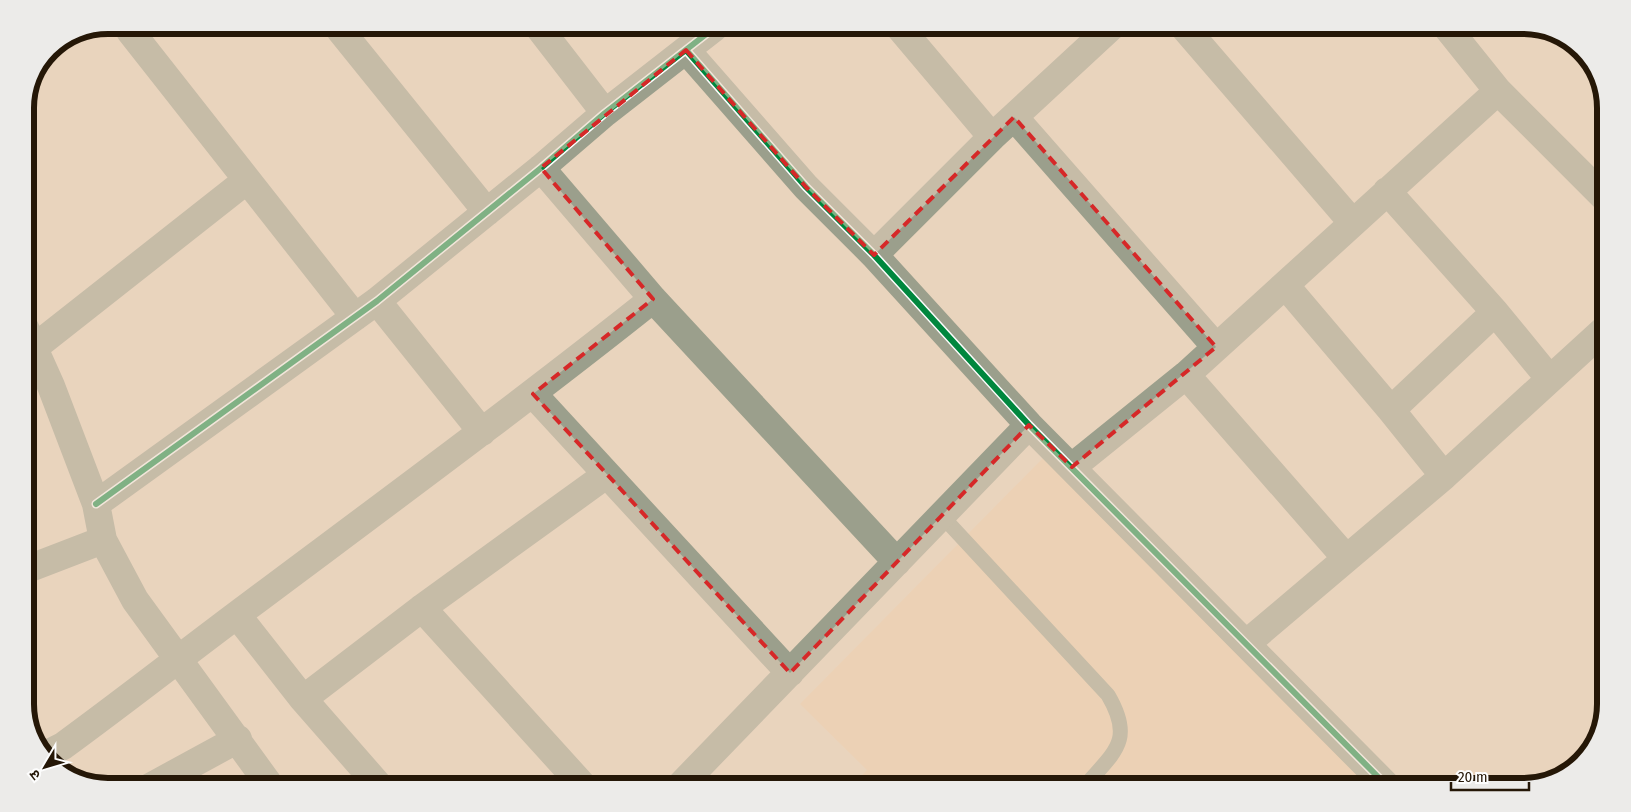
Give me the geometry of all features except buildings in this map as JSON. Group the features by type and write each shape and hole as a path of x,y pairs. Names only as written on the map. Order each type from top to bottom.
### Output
{"street":[{"path":"132,34 355,317"},
{"path":"343,34 487,212"},
{"path":"544,34 605,113"},
{"path":"96,504 377,301 541,168 605,113 706,34"},
{"path":"905,34 992,137"},
{"path":"874,255 992,137 1103,34"},
{"path":"1190,34 1352,222"},
{"path":"1452,34 1498,91 1597,190"},
{"path":"686,50 806,186 874,255 1029,425 1379,778"},
{"path":"1072,467 1186,375 1498,91"},
{"path":"1014,117 1216,347"},
{"path":"541,168 653,299 897,562"},
{"path":"34,334 248,180"},
{"path":"1386,191 1495,312 1549,378"},
{"path":"1285,285 1444,476"},
{"path":"68,742 533,394 653,299"},
{"path":"377,301 482,432"},
{"path":"1391,410 1495,312"},
{"path":"1247,643 1444,476 1597,336"},
{"path":"34,347 96,504 103,540 135,600 265,778"},
{"path":"1186,375 1346,558"},
{"path":"533,394 790,673"},
{"path":"688,778 1029,425"},
{"path":"303,699 422,608 606,475"},
{"path":"34,567 103,540"},
{"path":"422,608 576,778"},
{"path":"237,615 303,699 372,778"},
{"path":"167,778 238,740"}],"lane":[{"path":"942,516 1108,695 1116,708 1121,725 1120,739 1116,750 1092,778"}],"highlighted area":[{"path":"686,50 806,187 874,255 1014,117 1216,347 1072,467 1029,425 790,673 533,394 653,299 541,168"}],"shaded area":[{"path":"1048,453 1371,778 859,778 867,770 800,704"}],"cycle path":[{"path":"96,504 377,301 541,168 605,113 706,34"},
{"path":"686,50 806,187 874,255 1029,425 1379,778"}]}
